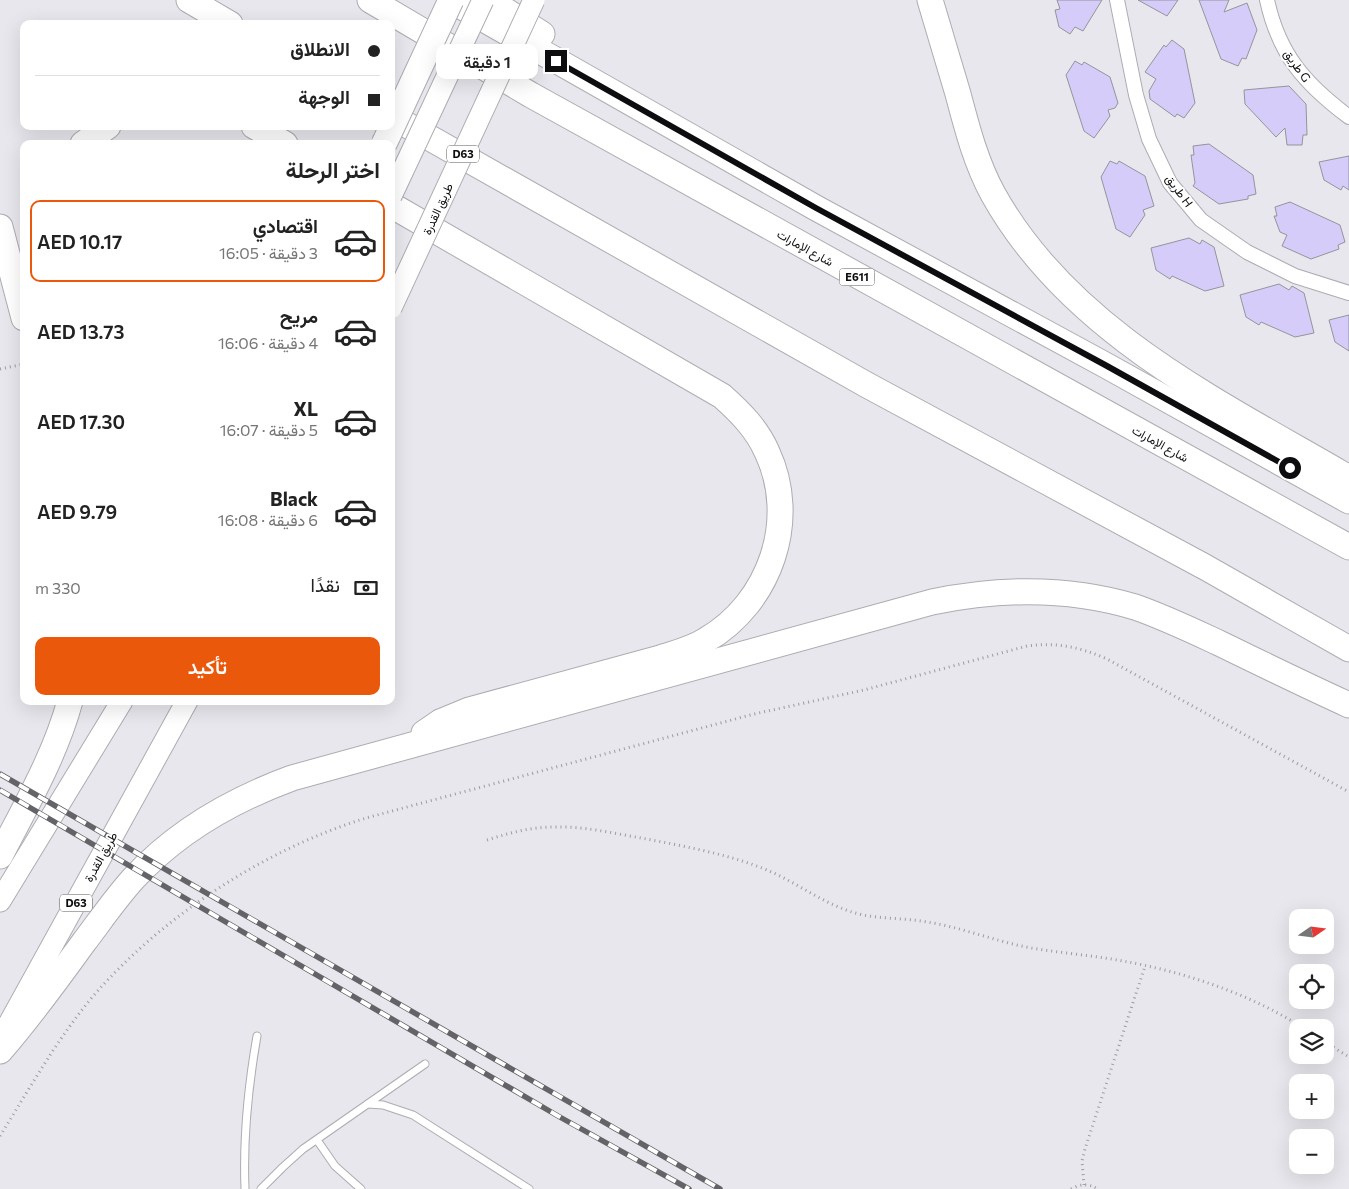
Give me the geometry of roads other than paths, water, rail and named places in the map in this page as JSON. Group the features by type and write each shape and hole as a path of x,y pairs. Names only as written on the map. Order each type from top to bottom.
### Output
{"highway":[{"path":"189,0 223,20"},
{"name":"شارع الإمارات","path":"370,0 530,96 1349,548"},
{"path":"395,120 450,0 816,208 1107,366 1349,501"},
{"path":"489,0 554,42 762,159 816,208"},
{"path":"930,0 972,144 983,171 993,194 1042,264 1111,330 1155,362 1202,392 1349,478"},
{"path":"395,118 867,384 1205,567 1349,649"},
{"path":"89,140 102,130"},
{"path":"261,130 278,140"},
{"path":"395,207 722,396 740,412 756,431 768,452 776,475 780,499 780,524 776,546 769,570 758,591 743,611 705,641 683,651 660,658 469,710 440,722 406,747"},
{"path":"0,228 20,303"},
{"path":"0,1051 42,999 116,899 153,859 218,811 267,787 292,778 932,602 966,595 1034,591 1068,593 1134,607 1166,618 1349,705"},
{"path":"0,856 44,772 63,728 69,705"}],"main road":[{"path":"395,187 483,0"},
{"name":"طريق القدرة","path":"395,299 534,0"},
{"path":"0,901 120,705"},
{"name":"طريق القدرة","path":"0,1040 185,705"}],"street":[{"name":"طريق H","path":"1117,0 1136,95 1149,139 1170,183 1201,220 1247,252 1295,276 1349,294"},
{"name":"طريق G","path":"1267,0 1276,32 1289,59 1307,82 1349,117"}],"lane":[{"path":"245,1189 247,1104 257,1036"},
{"path":"262,1189 282,1167 317,1140 425,1064"},
{"path":"367,1104 383,1105 413,1115 529,1189"},
{"path":"317,1140 335,1166 362,1189"}],"railway":[{"path":"0,774 720,1189"},
{"path":"0,790 558,1116 689,1189"}]}
